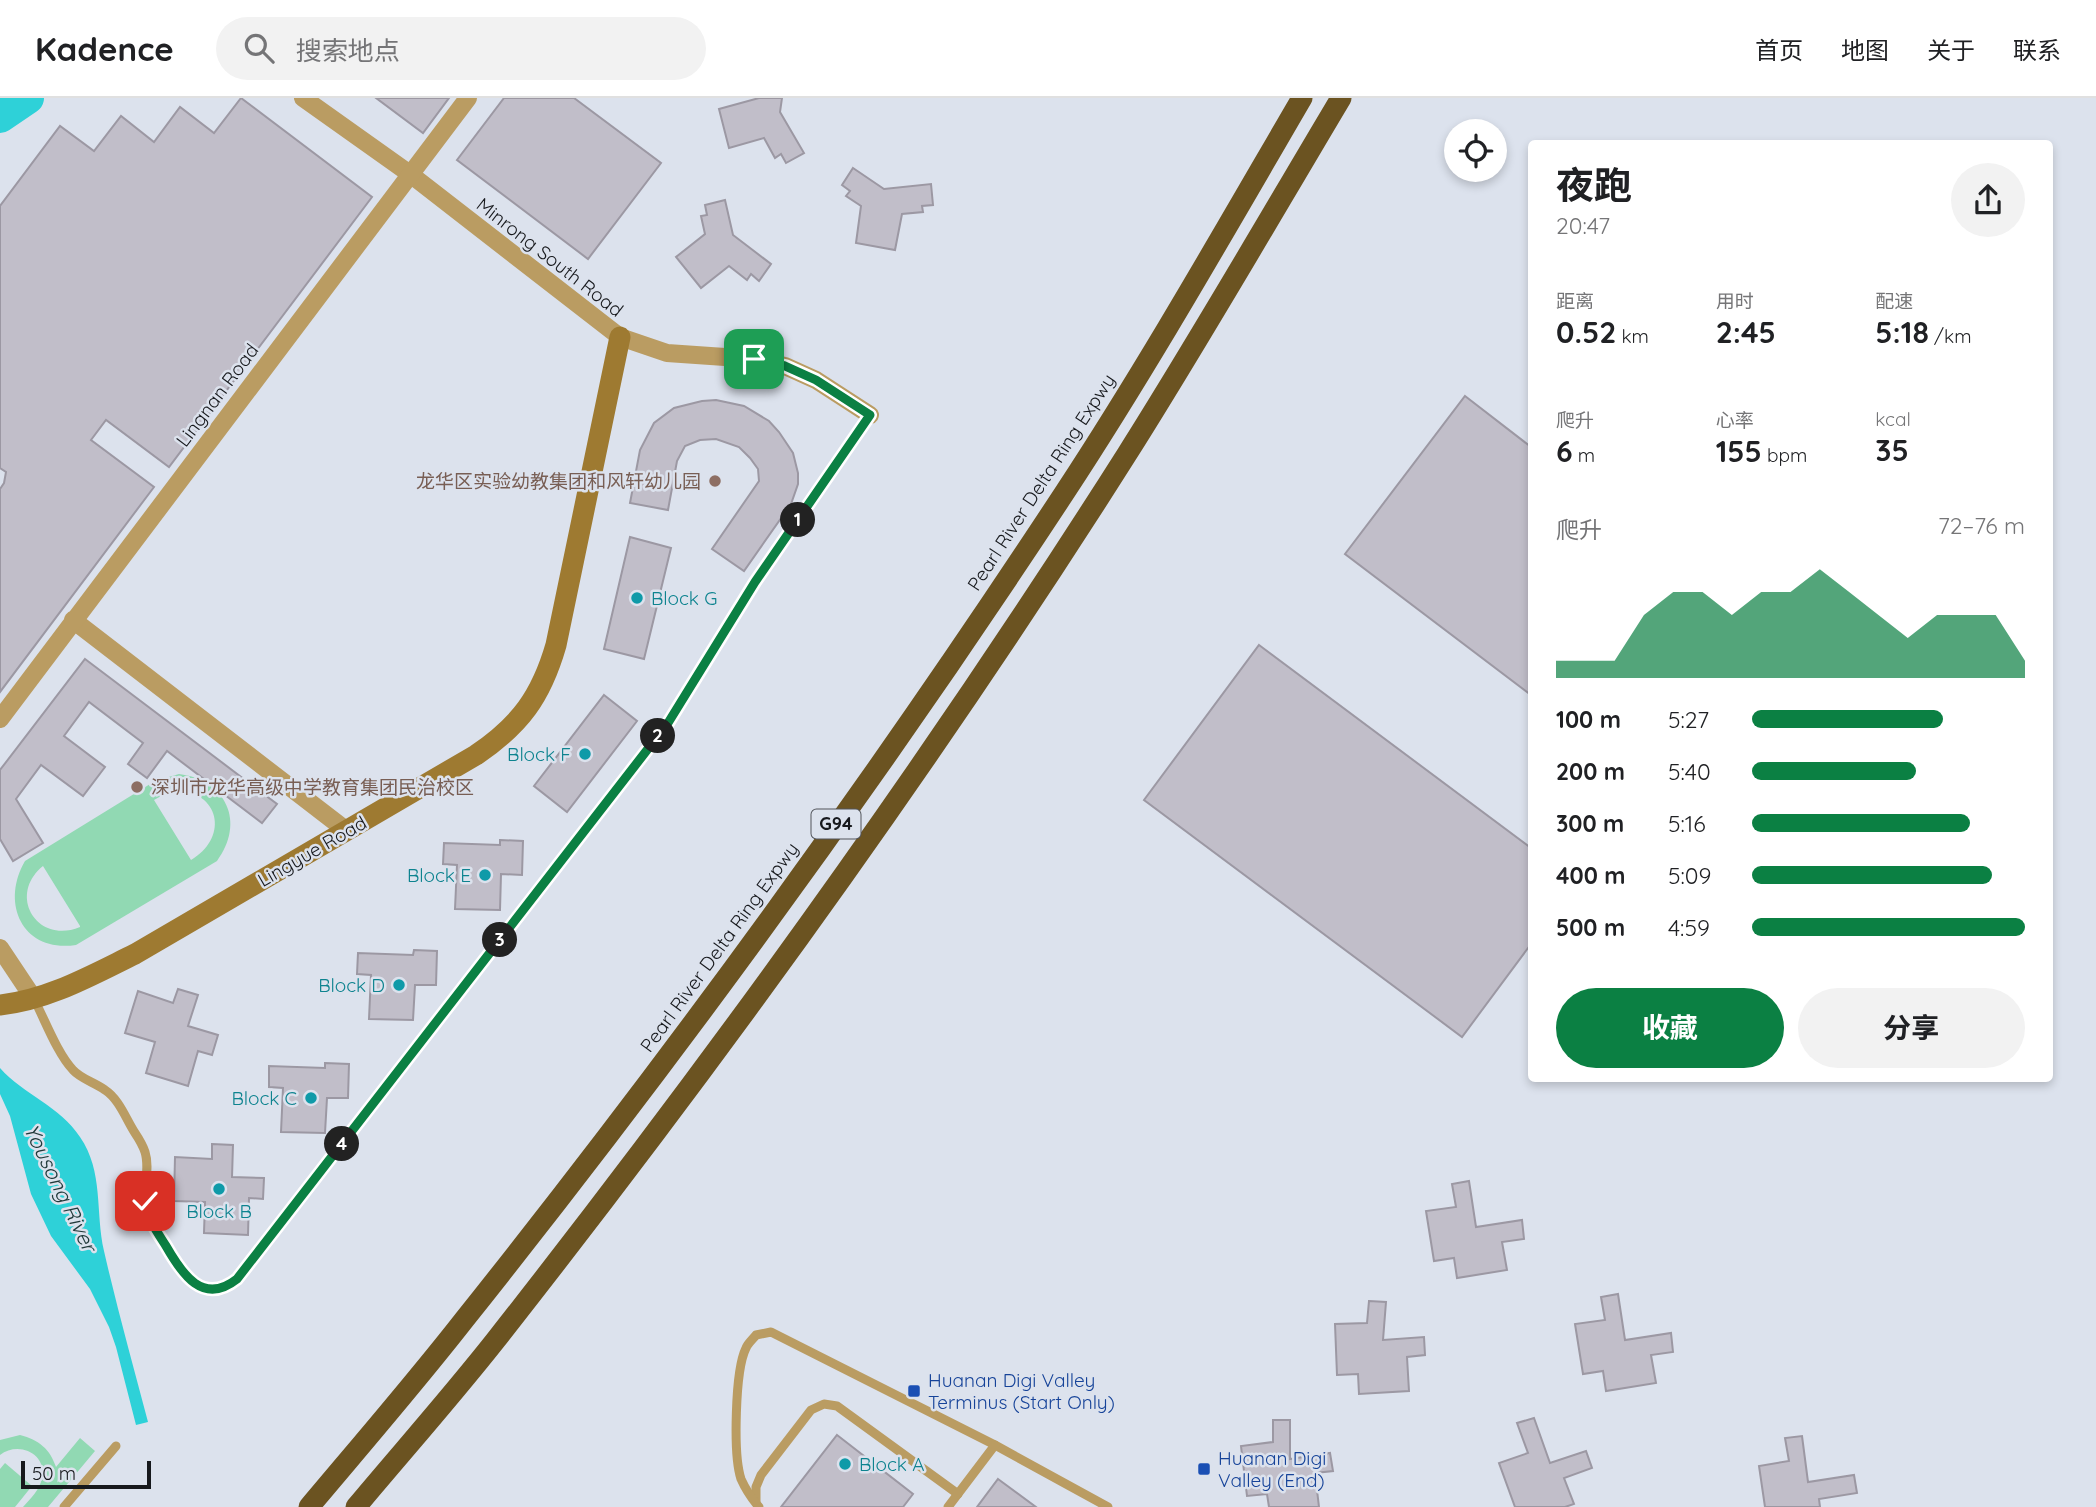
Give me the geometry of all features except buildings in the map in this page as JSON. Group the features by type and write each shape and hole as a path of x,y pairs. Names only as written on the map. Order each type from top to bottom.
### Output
{"highway":[{"name":"Pearl River Delta Ring Expwy","path":"309,1507 470,1313 597,1150 772,915 921,704 1066,491 1192,288 1302,98"},
{"name":"G94","path":"356,1507 492,1345 677,1104 830,894 977,682 1128,453 1342,98"}],"street":[{"name":"Minrong South Road","path":"303,98 410,174 620,337 667,353 754,359 785,366 816,380 870,415"},
{"name":"Lingnan Road","path":"0,719 468,98"},
{"name":"Lingyue Road","path":"0,1005 34,999 135,954 498,740 518,721 536,697 548,672 556,645 620,337"},
{"path":"73,620 347,831"},
{"path":"0,948 34,999"}],"lane":[{"path":"34,999 67,1063 79,1076 103,1088 114,1098 142,1145 146,1160 146,1210 178,1267 192,1282 204,1288 227,1287 237,1279 668,723 748,594 870,415"},
{"path":"757,1506 739,1470 736,1422 740,1370 746,1348 756,1335 771,1332 995,1445 1108,1507"},
{"path":"757,1506 756,1487 761,1475 810,1410 824,1404 837,1406 958,1494"},
{"path":"948,1507 995,1445"},
{"path":"64,1507 116,1446"}],"green space":[{"path":"179,774 209,785 219,794 227,805 230,832 217,861 76,945 58,945 42,941 30,933 21,922 16,909 18,877 25,861 155,781","holes":["179,790 204,800 215,819 210,841 203,851 191,860 154,800 170,791","43,866 80,926 80,927 65,931 51,929 40,923 32,914 28,903 28,890 32,878"]},
{"path":"20,1435 43,1446 56,1467 80,1438 95,1451 48,1507 23,1507 41,1482 42,1469 36,1456 15,1449 0,1455 0,1440"},
{"path":"5,1463 32,1486 15,1507 0,1507 0,1469"}],"water":[{"path":"0,1068 72,1126 88,1150 96,1178 104,1251 148,1422 136,1425 109,1327 90,1289 51,1236 31,1194 10,1116 0,1094"}],"waterway":[{"name":"Yousong River","path":"0,117 28,98"}],"place":[{"name":"龙华区实验幼教集团和风轩幼儿园","path":"715,481"},
{"name":"Block G","path":"637,598"},
{"name":"Block F","path":"585,754"},
{"name":"深圳市龙华高级中学教育集团民治校区","path":"137,787"},
{"name":"Block E","path":"485,875"},
{"name":"Block D","path":"399,985"},
{"name":"Block C","path":"311,1098"},
{"name":"Block B","path":"219,1189"},
{"name":"Huanan Digi Valley Terminus (Start Only)","path":"914,1391"},
{"name":"Block A","path":"845,1464"},
{"name":"Huanan Digi Valley (End)","path":"1204,1469"}],"route":[{"path":"145,1201 149,1218 178,1267 192,1282 214,1289 227,1287 237,1279 668,723 755,582 870,415 816,380 785,366 754,359"}]}
